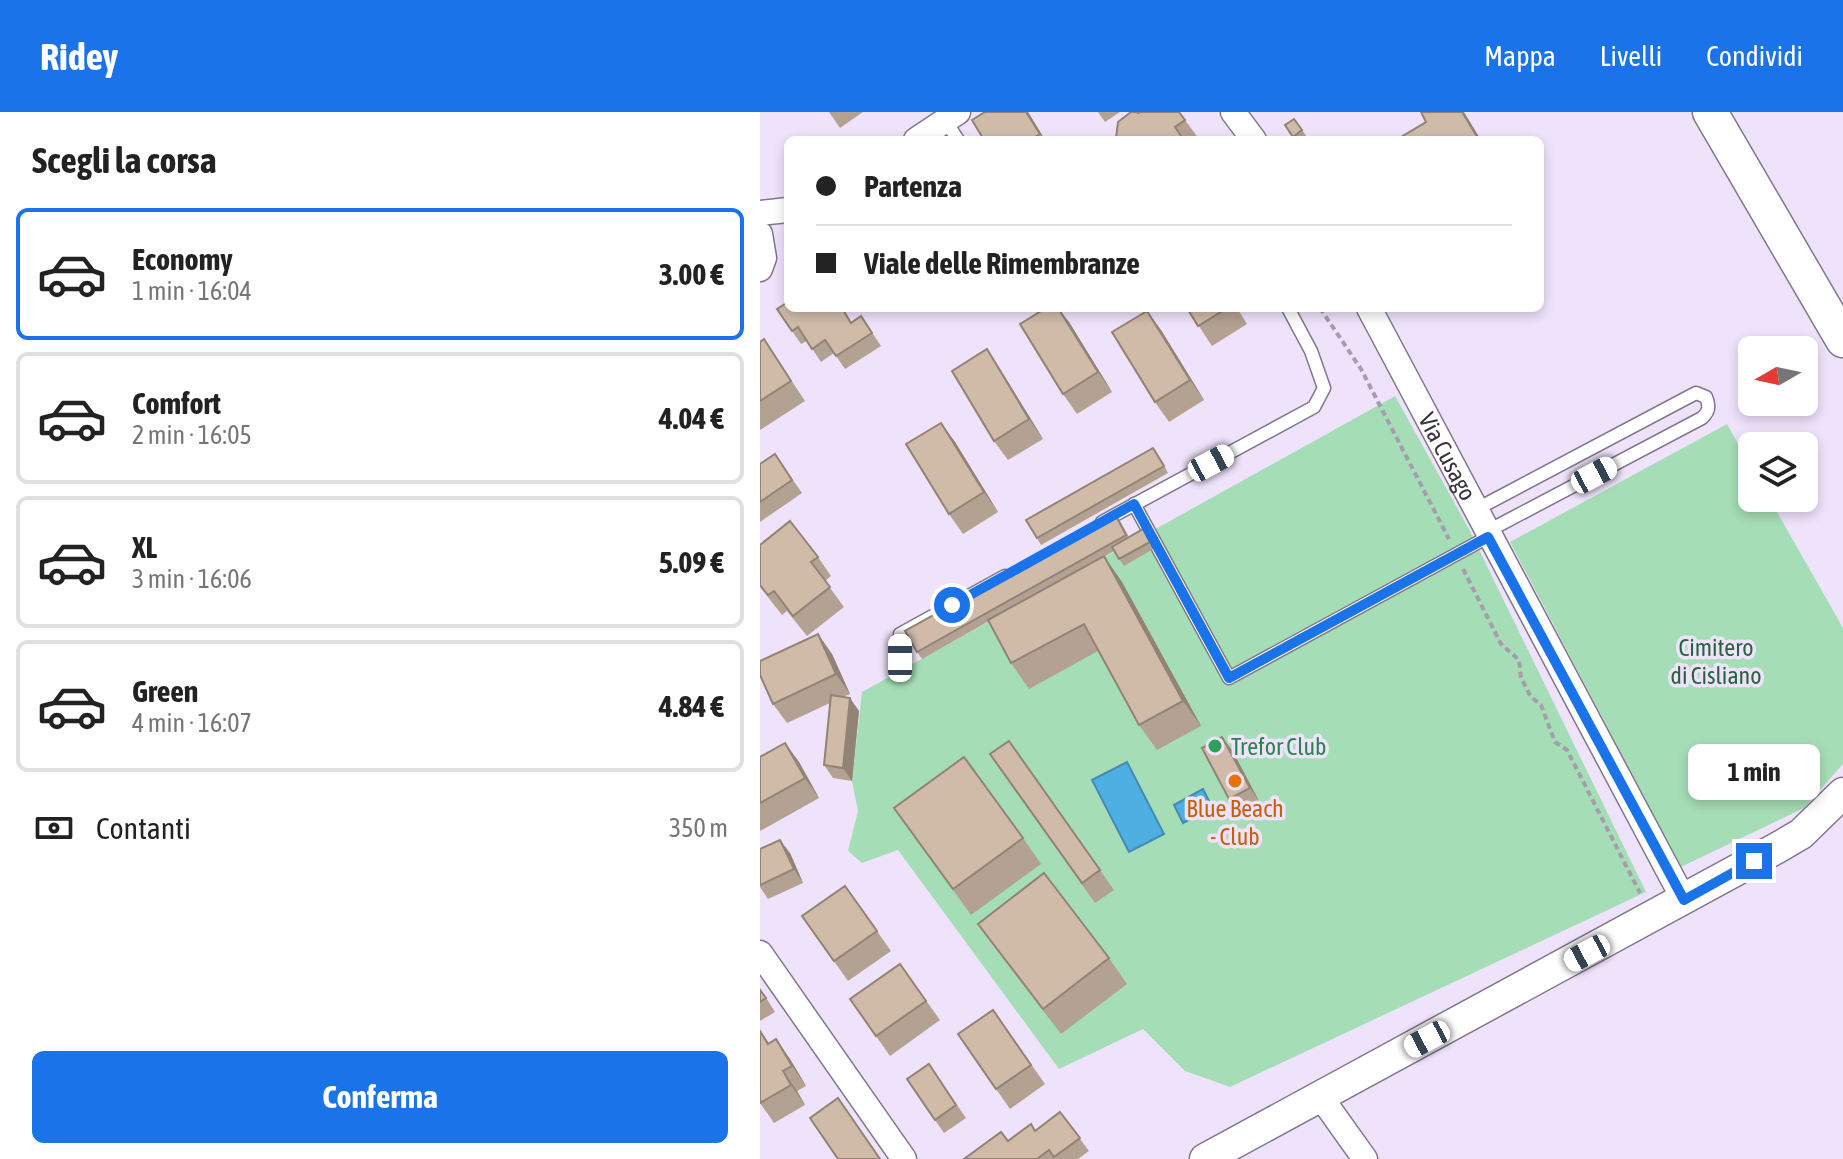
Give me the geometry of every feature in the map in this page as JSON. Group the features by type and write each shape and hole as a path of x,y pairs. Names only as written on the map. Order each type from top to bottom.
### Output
{"main road":[{"path":"1710,112 1843,340"}],"street":[{"path":"1233,112 1251,136"},
{"path":"926,136 954,124"},
{"path":"760,213 784,210"},
{"path":"760,234 764,258 760,269"},
{"name":"Via Cusago","path":"1371,312 1684,900"},
{"path":"1205,1159 1801,834 1843,793"},
{"path":"760,953 904,1159"},
{"path":"1320,1096 1365,1159"}],"lane":[{"path":"1093,527 1314,407 1324,388 1311,351 1290,312"},
{"path":"1134,504 1229,678 1456,555 1483,527 1696,393 1706,397 1709,404 1707,414 1702,418 1483,527"},
{"path":"900,658 900,634 1010,573"}],"path":[{"path":"1323,312 1361,369 1438,514 1501,644 1519,660 1521,678 1531,697 1541,705 1555,742 1567,750 1640,895 1627,901 1640,924"}],"green space":[{"name":"Trefor Club","path":"1395,396 1469,529 1646,892 1230,1087 1185,1071 1143,1029 1059,1069 898,850 862,863 848,851 858,811 852,781 862,692"},
{"name":"Cimitero di Cisliano","path":"1727,424 1738,443 1738,512 1777,512 1843,628 1843,764 1804,808 1681,867 1510,542"}],"water":[{"path":"1127,762 1164,834 1129,852 1092,780"},
{"path":"1203,789 1212,807 1183,823 1174,805"}],"building":[{"path":"985,112 1026,112 1040,134 982,136 972,120"},
{"path":"1131,112 1179,112 1185,120 1175,127 1181,136 1116,136 1118,122"},
{"path":"1421,112 1462,112 1477,136 1403,136 1426,122"},
{"path":"1294,119 1302,130 1292,136 1285,125"},
{"path":"784,305 784,312 844,312 851,323 861,316 872,333 836,356 825,340 812,349 798,327 792,331 777,309"},
{"path":"1040,312 1060,312 1098,372 1063,394 1020,324"},
{"path":"1148,312 1190,380 1155,402 1112,332"},
{"path":"1189,312 1221,312 1198,326"},
{"path":"764,339 791,381 760,401 760,342"},
{"path":"987,349 1029,419 994,441 952,371"},
{"path":"941,423 984,492 949,514 906,444"},
{"path":"1153,448 1164,466 1037,538 1026,520"},
{"path":"775,454 792,480 760,502 760,464"},
{"path":"1115,514 1126,535 917,652 905,631"},
{"path":"790,521 818,557 811,562 830,587 793,616 774,591 768,595 760,585 760,545"},
{"path":"1143,529 1150,542 1119,559 1112,547"},
{"path":"1104,556 1183,701 1139,725 1084,624 1011,663 988,620"},
{"path":"818,634 836,674 773,704 760,675 760,661"},
{"path":"831,695 850,698 843,768 824,765"},
{"name":"Blue Beach - Club","path":"1222,737 1250,788 1229,799 1202,748"},
{"path":"1009,741 1100,870 1082,883 990,754"},
{"path":"785,743 805,778 760,803 760,757"},
{"path":"964,757 1023,838 953,889 894,808"},
{"path":"780,840 794,869 760,885 760,849"},
{"path":"1044,873 1109,958 1043,1009 978,924"},
{"path":"845,886 877,931 834,961 802,916"},
{"path":"900,964 926,1001 876,1036 850,999"},
{"path":"993,1010 1031,1065 996,1089 958,1034"},
{"path":"760,1031 768,1044 776,1039 792,1066 783,1071 791,1085 760,1103"},
{"path":"929,1064 956,1105 935,1120 907,1079"},
{"path":"838,1098 880,1159 838,1159 810,1118"},
{"path":"1060,1112 1080,1138 1054,1157 1049,1150 1037,1159 964,1159 1001,1132 1008,1141 1031,1124 1035,1131"}],"place":[{"name":"Trefor Club","path":"1215,746"},
{"name":"Blue Beach - Club","path":"1235,781"}],"route":[{"path":"952,605 1134,504 1229,678 1488,537 1565,674 1684,900 1754,861"}]}
